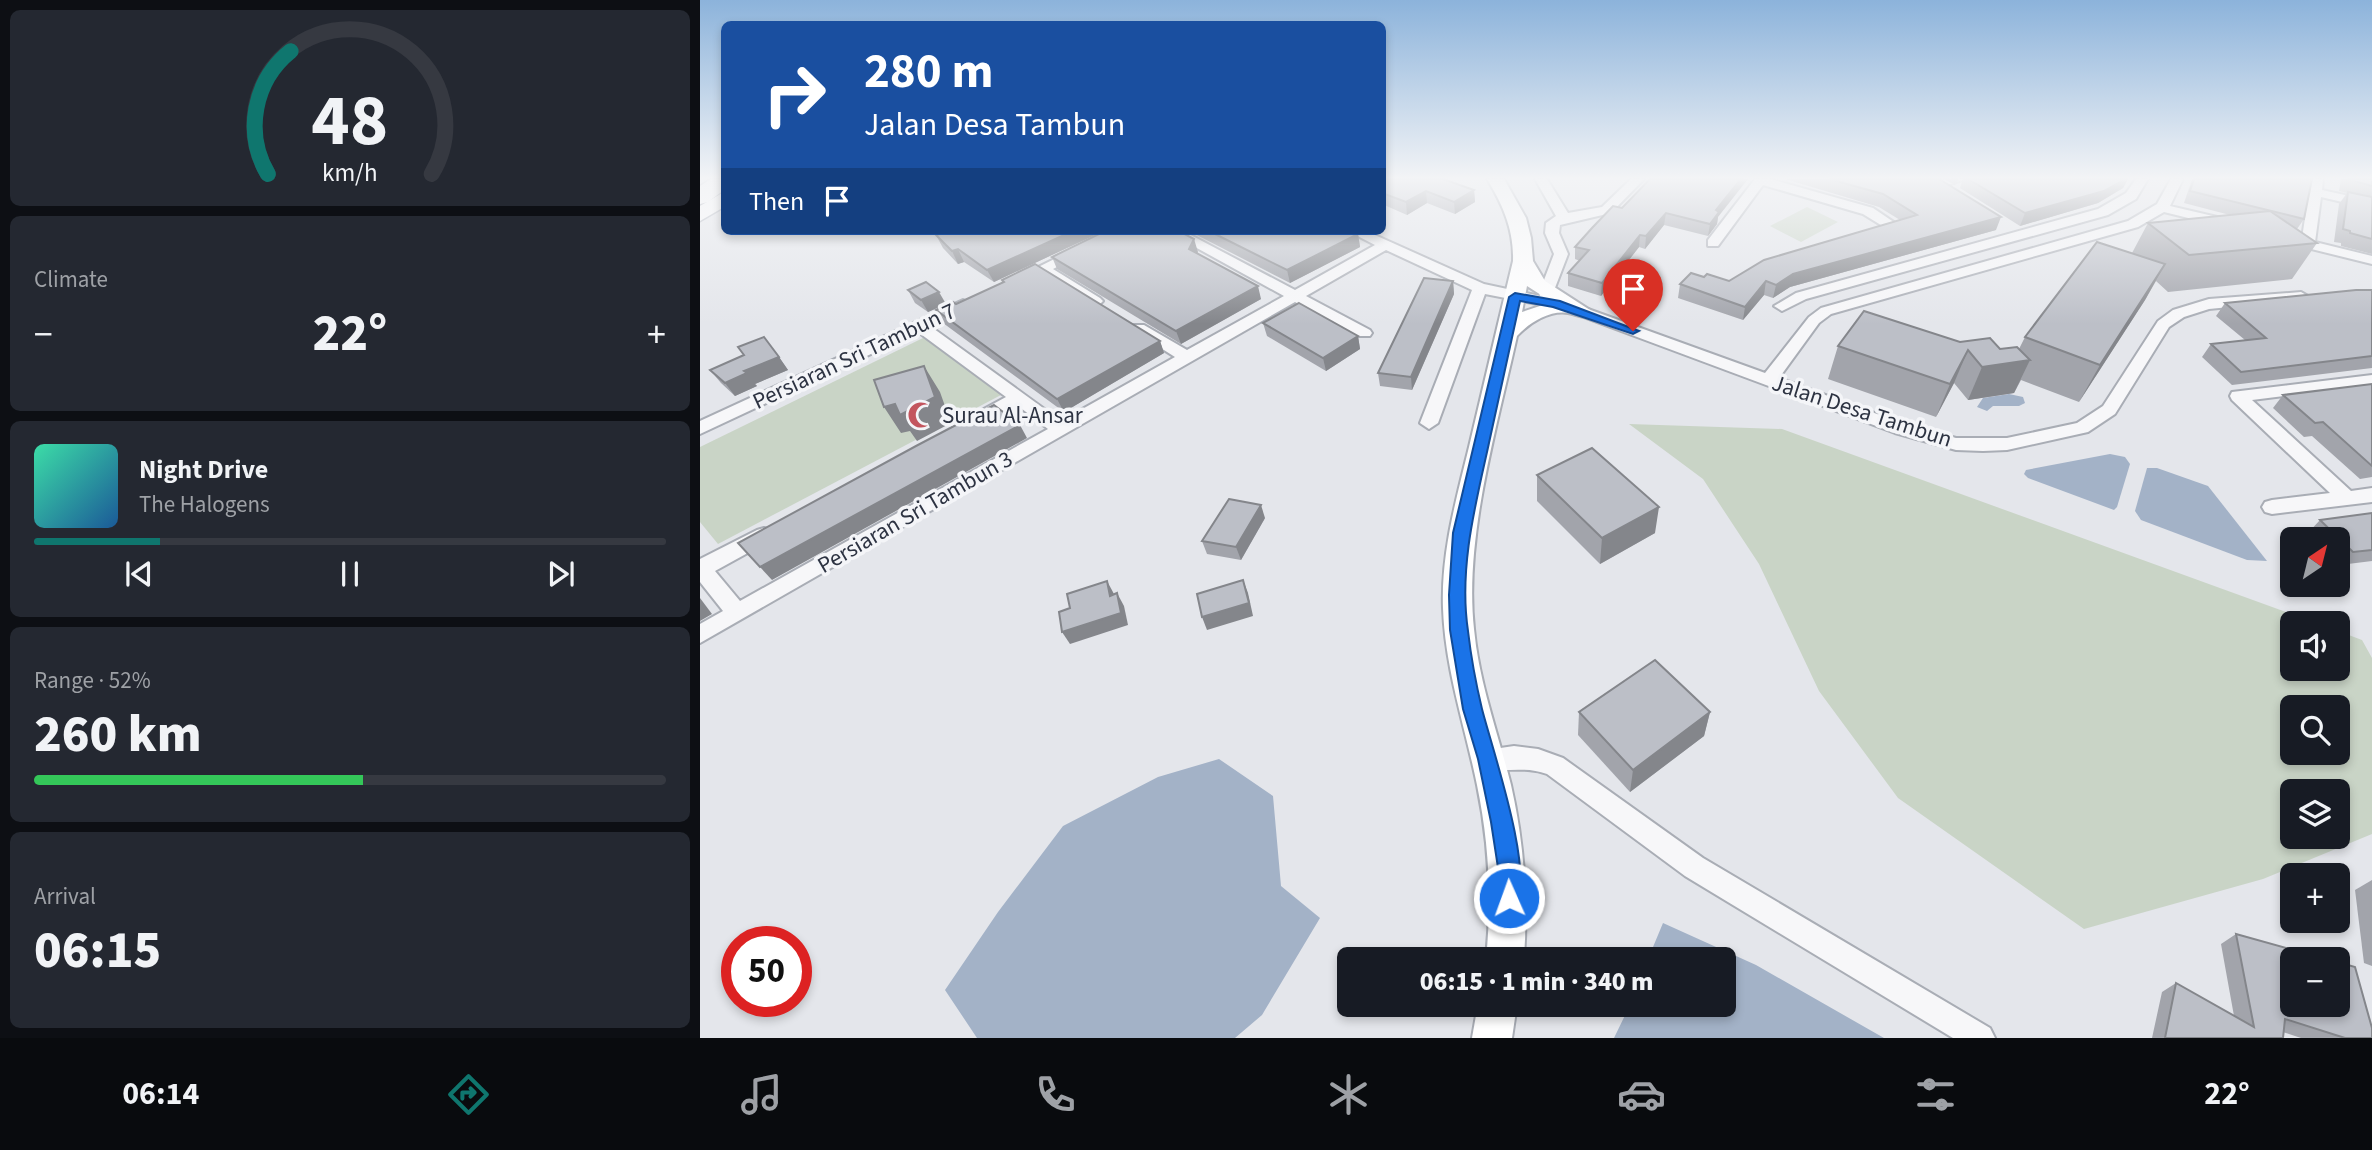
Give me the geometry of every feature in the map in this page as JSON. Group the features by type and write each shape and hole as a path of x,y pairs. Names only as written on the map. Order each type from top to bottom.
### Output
{"main road":[{"path":"1506,947 1509,874 1488,759 1473,709 1458,630 1458,574 1461,533 1523,261 1524,244 1520,227"},
{"path":"1523,261 1537,285 1575,310"},
{"path":"1506,334 1529,314 1548,308 1575,310"},
{"path":"1492,1038 1496,1017"}],"street":[{"path":"1546,293 1561,254 1551,227"},
{"path":"1713,243 1725,227"},
{"path":"1814,320 1782,306 1801,296 2030,227"},
{"path":"1768,381 1814,320 1833,309 2121,227"},
{"path":"2308,244 2310,227"},
{"path":"2012,232 2042,251"},
{"path":"1006,285 1114,235"},
{"path":"1180,235 1364,332"},
{"path":"1364,235 1480,288 1429,423"},
{"path":"2272,235 2372,260"},
{"name":"Persiaran Sri Tambun 3","path":"700,634 1261,313 1296,297 1385,245"},
{"path":"1042,269 1186,357"},
{"name":"Jalan Desa Tambun","path":"1480,288 1575,310 1929,438 1956,444 2007,443 2082,428 2097,421 2109,410 2163,324 2183,312 2209,304 2320,294"},
{"name":"Persiaran Sri Tambun 7","path":"700,428 982,296"},
{"path":"920,326 1060,429"},
{"path":"2347,498 2238,396 2372,380"},
{"path":"957,431 1017,398"},
{"path":"2272,507 2372,495"},
{"path":"737,613 701,568 775,530"},
{"path":"1488,759 1520,756 1537,758 1555,766 1693,867 1980,1038"}],"green space":[{"path":"1773,227 1828,227 1801,242"},
{"path":"925,337 1001,395 718,544 700,522 700,447"},
{"path":"1629,424 1782,429 2283,611 2280,611 2280,681 2350,681 2350,636 2362,640 2372,658 2372,834 2350,843 2350,779 2280,779 2280,849 2336,849 2302,863 2280,863 2280,872 2263,879 2084,929 1898,798 1819,691 1759,564 1703,479"}],"water":[{"path":"2009,394 2023,397 2025,403 2019,406 1993,406 1987,411 1977,407 1983,398"},
{"path":"2110,454 2125,457 2130,464 2114,510 2028,478 2024,474 2026,470"},
{"path":"2147,468 2157,468 2208,486 2267,561 2247,560 2141,520 2135,511"},
{"path":"1219,759 1273,796 1281,886 1320,918 1262,1015 1235,1038 977,1038 945,990 998,912 1063,826 1158,777"},
{"path":"1663,923 1716,947 1653,947"},
{"path":"1736,956 1884,1038 1614,1038 1624,1017 1736,1017"}],"building":[{"path":"1593,227 1653,227 1646,236 1640,235 1602,283 1568,273 1589,250 1575,247"},
{"path":"1875,227 1963,227 1793,274 1776,285 1766,281 1745,307 1680,284 1691,273 1704,277 1707,274 1729,281 1764,260"},
{"path":"2154,227 2294,227 2317,243 2189,255"},
{"path":"2372,227 2372,239 2350,233 2343,229"},
{"path":"936,235 1064,235 987,270 958,249 952,251"},
{"path":"1097,235 1186,235 1194,239 1189,249 1258,286 1176,331 1052,257"},
{"path":"1217,235 1356,235 1287,270"},
{"path":"2097,242 2165,264 2100,365 2025,337"},
{"path":"1035,264 1160,341 1057,399 936,310 1004,282 1002,280"},
{"path":"1424,278 1453,281 1411,377 1378,373"},
{"path":"926,282 939,292 921,300 908,290"},
{"path":"2372,290 2372,356 2241,372 2211,344 2266,338 2225,303"},
{"path":"1299,303 1358,336 1323,358 1263,323"},
{"path":"1864,311 1960,342 1990,338 2000,349 2017,347 2030,360 1982,367 1968,350 1950,384 1838,346"},
{"path":"764,337 779,357 744,371 747,373 725,383 710,370 744,355 738,347"},
{"path":"924,366 935,397 900,415 895,404 884,407 874,380"},
{"path":"2372,384 2372,466 2323,422 2315,423 2283,395"},
{"path":"994,405 1020,425 760,567 738,543 916,446"},
{"path":"1592,448 1659,507 1602,538 1537,475"},
{"path":"1229,499 1261,505 1236,547 1202,541"},
{"path":"2372,513 2372,550 2353,552 2350,549 2350,527 2327,527 2320,520"},
{"path":"1243,580 1249,603 1202,617 1197,594"},
{"path":"1107,581 1110,596 1117,593 1121,613 1062,632 1059,612 1070,608 1067,594"},
{"path":"1655,660 1710,712 1633,770 1579,712"},
{"path":"2236,934 2283,947 2280,947 2280,1017 2350,1017 2350,966 2355,967 2372,1028 2372,1038 2345,1038 2285,1019 2283,1038 2165,1038 2176,983 2254,1027"}],"place":[{"name":"Surau Al-Ansar","path":"921,415"}],"route":[{"path":"1509,898 1509,874 1502,822 1488,759 1473,709 1458,630 1461,533 1515,297 1555,303 1633,331"}]}
